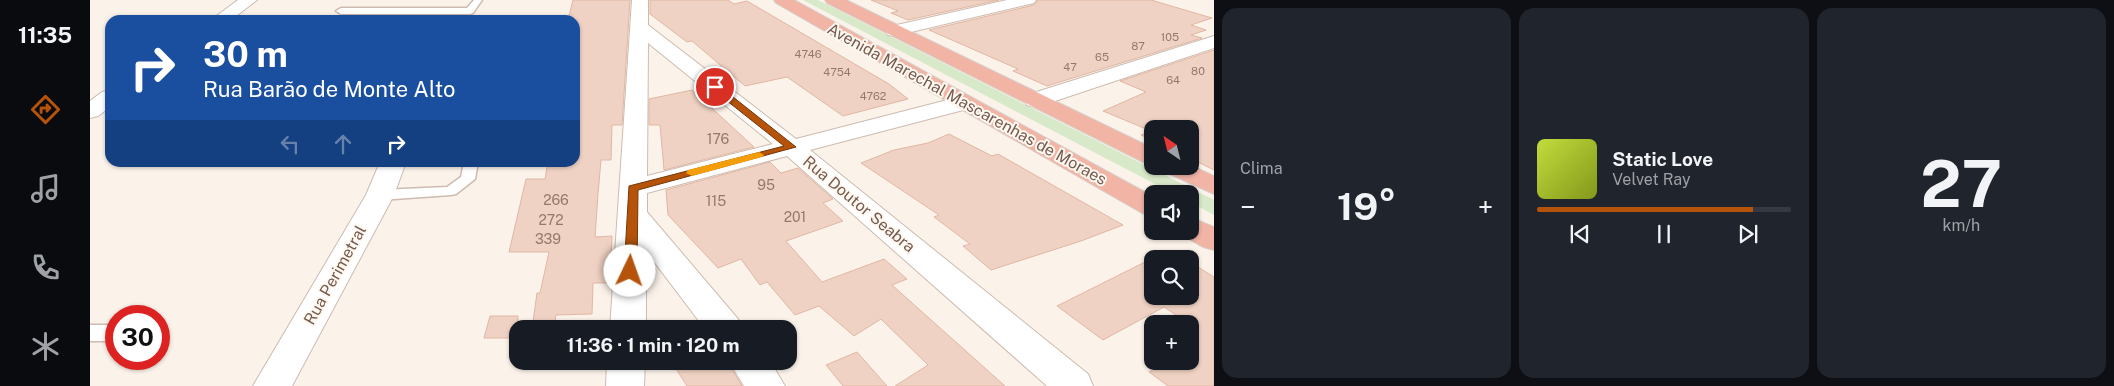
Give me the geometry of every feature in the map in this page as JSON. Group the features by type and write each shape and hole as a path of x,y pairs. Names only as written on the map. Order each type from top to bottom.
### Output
{"highway":[{"name":"Avenida Marechal Mascarenhas de Moraes","path":"782,0 1144,202"},
{"name":"Avenida Marechal Mascarenhas de Moraes","path":"833,0 1144,153"},
{"path":"1191,175 1214,186"},
{"path":"1199,232 1214,240"}],"street":[{"path":"227,15 248,0"},
{"path":"628,320 640,0"},
{"path":"894,31 1028,0"},
{"name":"Rua Doutor Seabra","path":"639,27 791,147 1074,386"},
{"path":"1035,100 1214,42"},
{"path":"90,112 105,101"},
{"path":"633,201 791,147 963,102"},
{"path":"90,120 105,120"},
{"name":"Rua Perimetral","path":"272,386 380,195 391,167"},
{"path":"633,201 718,320"},
{"path":"625,386 626,370"},
{"path":"754,370 766,386"}],"lane":[{"path":"341,11 470,11 478,0"},
{"path":"380,195 451,190 468,179 470,167"},
{"path":"90,333 105,332"}],"green space":[{"path":"803,0 818,0 1144,165 1144,175 1164,175 1184,185 1157,185"},
{"path":"1199,192 1214,200 1214,215 1199,207"}],"building":[{"path":"573,0 630,0 622,125 612,125 611,160 601,160 598,194 595,237 612,236 610,283 593,283 592,314 556,315 555,320 533,320 537,293 540,293 549,252 509,252 526,179 545,179 547,167 580,167 580,15 569,15"},
{"path":"650,0 728,0 734,4 747,1 889,84 908,99 843,116 787,77 745,86 692,41 687,42 650,14"},
{"path":"871,0 999,0 908,20 891,13 898,11"},
{"path":"1038,0 1151,0 1212,18 1191,25 1206,30 1191,35 1202,38 1047,86 1013,71 1018,69 929,30 1034,5"},
{"path":"1214,50 1214,170 1199,162 1199,120 1144,120 1144,128 1103,111 1146,92 1120,81"},
{"path":"692,90 754,147 664,170 660,125 649,125 649,99"},
{"path":"949,134 992,156 998,154 1123,225 1081,241 991,270 963,246 970,244 934,217 939,215 861,163 894,150 928,143"},
{"path":"770,162 781,173 798,168 833,199 823,203 843,221 786,241 822,282 884,259 907,279 892,285 1005,386 895,386 928,365 881,319 854,336 819,306 795,315 767,282 760,285 741,259 718,268 668,215 666,190"},
{"path":"1144,262 1144,305 1199,305 1199,268 1214,277 1214,386 1168,386 1149,372 1153,370 1199,370 1199,315 1176,315 1164,307 1149,315 1144,315 1144,318 1103,340 1057,306"},
{"path":"490,316 518,316 518,320 509,320 509,338 484,338"},
{"path":"857,352 887,386 843,386 826,365"},
{"path":"677,370 732,370 742,386 687,386"}],"slow traffic":[{"path":"692,173 759,155"}],"route":[{"path":"630,271 633,188 791,147 715,87"}]}
